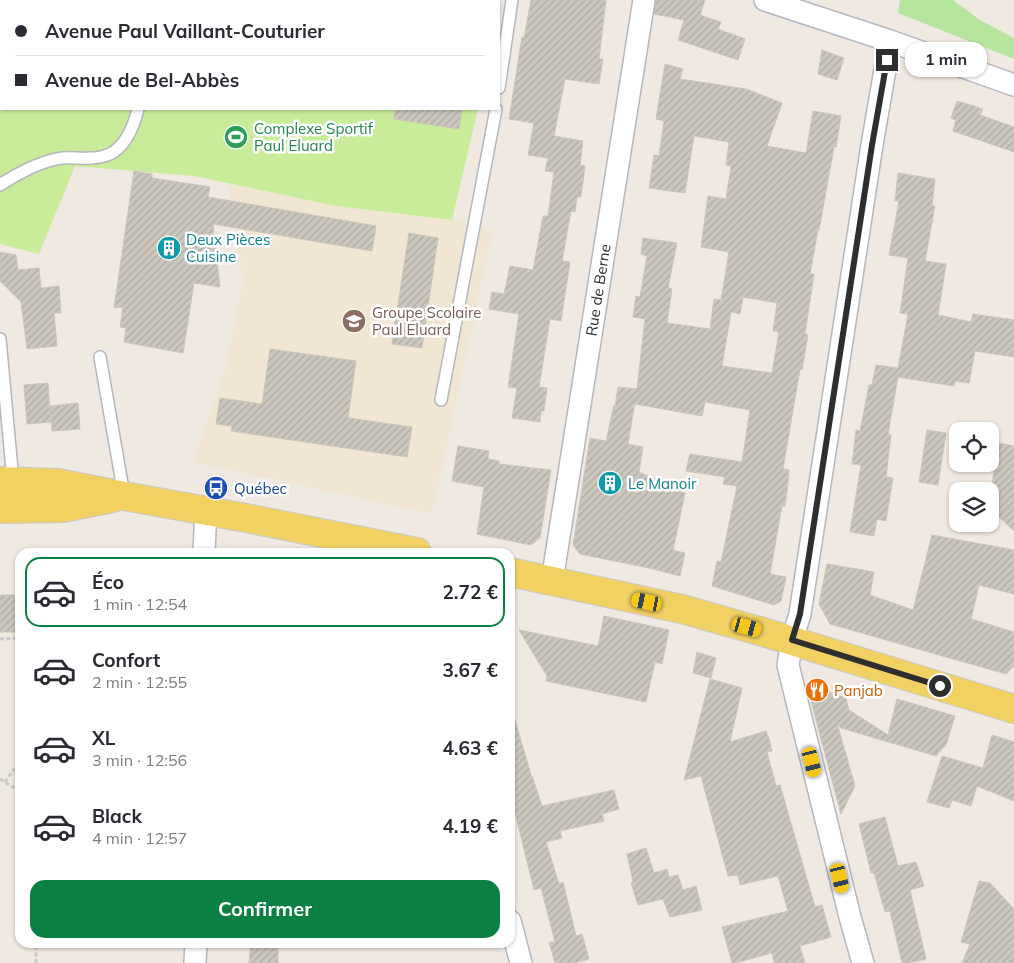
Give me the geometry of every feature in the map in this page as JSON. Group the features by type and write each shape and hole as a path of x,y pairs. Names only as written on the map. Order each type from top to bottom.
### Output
{"main road":[{"path":"6,481 58,483 206,510 395,548"},
{"path":"0,509 63,508 124,496"},
{"path":"515,573 682,609 792,640 1014,708"}],"street":[{"name":"Rue de Berne","path":"552,581 644,0"},
{"path":"765,0 890,41 1014,85"},
{"path":"863,963 788,665 792,640 800,614 872,145 890,41"},
{"path":"204,548 206,510"},
{"path":"515,940 521,963"},
{"path":"195,963 196,948"}],"lane":[{"path":"500,81 512,0"},
{"path":"0,185 24,171 55,159 72,157 90,158 109,154 117,148 130,131 138,110"},
{"path":"441,400 496,110"},
{"path":"0,338 6,481"},
{"path":"100,357 124,496"}],"path":[{"path":"0,639 15,638"},
{"path":"6,782 15,768"},
{"path":"0,779 15,789"},
{"path":"36,948 36,963"}],"shaded area":[{"name":"Groupe Scolaire Paul Eluard","path":"229,184 336,206 452,220 493,229 432,514 193,462 227,363 243,279"}],"green space":[{"path":"900,0 953,0 980,20 1014,38 1014,59 898,13"},
{"name":"Complexe Sportif Paul Eluard","path":"0,110 478,110 452,220 336,206 194,176 75,166 39,254 0,244"}],"building":[{"path":"531,0 606,0 599,59 603,59 599,84 565,79 554,136 583,141 580,165 585,166 581,197 577,197 575,212 571,211 562,261 570,262 561,321 550,319 539,387 547,388 544,411 541,411 540,422 512,418 517,388 508,387 519,314 489,309 492,292 504,294 510,266 533,270 543,216 548,216 554,172 545,171 548,158 528,155 534,123 509,119 522,37 524,38"},
{"path":"656,0 705,0 700,15 721,22 718,29 745,39 738,60 678,40 684,20 654,14"},
{"path":"822,50 844,58 837,80 818,74"},
{"path":"665,64 683,69 680,79 746,89 782,103 767,146 806,153 813,111 841,116 810,274 814,274 805,334 808,335 802,370 800,369 783,469 789,470 788,483 785,506 782,506 770,574 786,577 781,601 774,605 712,586 717,561 721,562 737,486 723,484 725,477 686,471 690,454 742,462 750,410 705,402 702,416 635,404 635,402 628,444 643,447 639,472 685,493 673,550 685,553 680,576 580,554 573,545 590,438 606,441 618,387 637,389 645,319 633,317 636,296 640,297 647,256 641,254 643,238 677,243 668,288 672,289 667,323 710,329 714,299 721,300 729,252 701,247 708,196 726,199 731,166 726,165 729,142 694,136 685,193 649,188 654,155 659,156 664,121 656,119","holes":["743,297 777,303 773,331 779,332 772,373 722,366 731,312 740,314"]},
{"path":"957,101 983,109 980,115 1014,127 1014,152 953,131 956,120 951,118"},
{"path":"395,110 462,110 459,129 394,119"},
{"name":"Deux Pièces Cuisine","path":"134,171 152,174 152,178 210,187 208,197 376,226 372,251 213,224 220,287 194,283 183,353 124,342 126,328 120,327 123,307 114,308"},
{"path":"898,173 935,179 932,206 935,206 925,261 946,264 938,315 971,322 973,314 1014,320 1014,357 975,351 969,383 955,381 954,386 898,377 888,434 891,435 886,477 893,478 886,521 877,519 874,536 850,532 861,465 852,464 856,430 860,431 869,385 872,385 876,365 898,368 908,314 900,313 908,258 889,255 899,201 895,201"},
{"path":"409,233 438,238 422,348 392,344"},
{"path":"0,252 16,255 18,270 39,268 41,288 59,286 61,313 54,313 57,346 27,349 21,302 0,281"},
{"path":"270,349 356,361 348,418 412,427 407,457 231,431 232,426 216,424 220,398 262,404"},
{"path":"48,383 51,422 27,424 24,385"},
{"path":"78,403 80,429 52,431 50,406"},
{"path":"927,430 946,433 938,485 919,482"},
{"path":"999,443 1014,446 1014,531 999,517 999,482 993,482 994,472 999,472"},
{"path":"458,446 489,451 488,459 499,461 499,464 551,470 540,538 531,545 477,534 484,487 452,481"},
{"path":"932,535 1014,550 1014,594 979,585 971,619 1014,632 1014,666 1006,674 830,624 819,604 827,564 874,572 870,595 913,610"},
{"path":"0,595 15,595 15,632 0,632"},
{"path":"604,616 669,630 662,664 655,662 646,702 546,681 547,676 519,630 598,646"},
{"path":"697,652 716,658 711,678 693,673"},
{"path":"710,679 742,688 730,742 766,731 769,739 772,751 767,752 776,786 780,785 815,907 822,905 831,937 800,946 805,963 774,963 772,953 732,963 722,927 788,911 778,876 740,885 738,875 728,876 701,776 684,780"},
{"path":"824,683 826,691 846,698 849,710 888,735 897,699 955,716 946,745 936,756 841,728 837,723 855,786 841,814 808,692 808,687"},
{"path":"515,720 542,806 614,790 619,809 602,814 604,821 560,831 562,838 546,842 559,884 563,882 576,936 582,934 589,959 574,963 555,963 549,942 555,942 541,888 534,890 515,812"},
{"path":"992,735 1014,742 1014,801 977,786 971,806 952,800 949,808 927,802 942,756 983,768"},
{"path":"885,817 898,866 916,862 924,886 910,890 926,959 909,963 902,963 890,911 885,912 874,873 871,873 859,824"},
{"path":"646,848 654,873 667,869 669,877 678,875 683,890 696,886 702,910 670,917 663,899 638,905 631,883 633,882 627,854"},
{"path":"979,881 990,883 1014,909 1014,963 962,963 970,944 961,942"},
{"path":"250,948 278,948 278,963 249,963"}],"place":[{"name":"Complexe Sportif Paul Eluard","path":"236,137"},
{"name":"Deux Pièces Cuisine","path":"169,248"},
{"name":"Groupe Scolaire Paul Eluard","path":"354,321"},
{"name":"Le Manoir","path":"610,483"},
{"name":"Québec","path":"216,488"},
{"name":"Panjab","path":"817,690"}],"route":[{"path":"887,60 872,145 800,614 792,640 940,686"}]}
